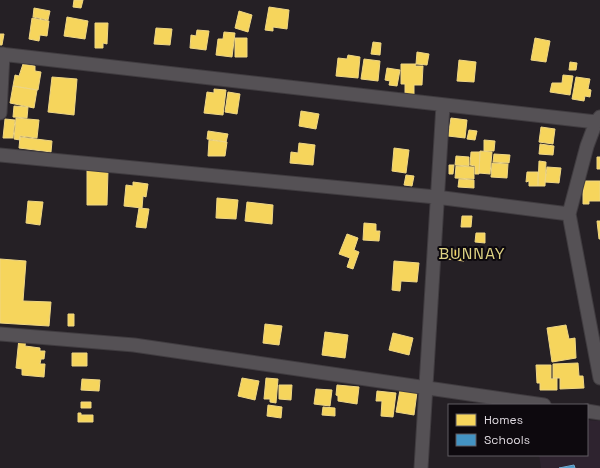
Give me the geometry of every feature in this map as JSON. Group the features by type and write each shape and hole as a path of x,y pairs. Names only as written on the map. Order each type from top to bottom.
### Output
{"street":[{"path":"0,113 1,54 443,105 598,120 587,146 569,214 600,378"},
{"path":"421,468 436,197 443,105"},
{"path":"0,154 436,197 569,214"},
{"path":"0,334 134,344 537,404"},
{"path":"588,411 600,413"}],"shaded area":[{"path":"588,420 600,421 600,468 541,468 539,456 588,456"}],"building: Homes":[{"path":"74,0 83,0 81,8 73,7"},
{"path":"269,7 289,10 287,29 273,27 273,31 265,30"},
{"path":"34,8 50,11 48,20 33,17"},
{"path":"239,11 252,15 248,32 235,28"},
{"path":"67,17 88,21 85,39 64,36"},
{"path":"32,18 49,21 47,36 40,35 39,41 29,39"},
{"path":"95,23 108,23 107,44 103,43 103,48 95,48"},
{"path":"156,28 172,29 170,45 154,44"},
{"path":"197,30 209,31 206,50 190,48 191,35 196,36"},
{"path":"224,32 235,33 232,57 216,55 218,39 223,39"},
{"path":"0,34 4,34 2,45 0,45"},
{"path":"235,38 247,38 247,57 235,57"},
{"path":"535,38 550,41 546,62 531,60"},
{"path":"373,42 381,43 380,55 371,54"},
{"path":"417,52 429,54 427,65 416,64"},
{"path":"348,55 360,57 358,78 336,76 338,58 347,59"},
{"path":"364,59 380,61 378,81 361,79"},
{"path":"459,60 476,62 474,82 457,81"},
{"path":"570,62 577,63 576,70 569,70"},
{"path":"23,64 35,66 35,71 41,72 38,90 13,86 15,75 19,76"},
{"path":"401,64 416,64 415,66 423,66 422,85 414,85 414,96 405,96 405,84 401,84"},
{"path":"387,68 400,70 397,86 389,85 390,81 385,80"},
{"path":"563,75 573,76 570,95 550,92 552,83 562,83"},
{"path":"52,77 77,79 74,115 48,112"},
{"path":"576,77 590,79 588,89 591,90 590,97 585,96 584,101 572,99"},
{"path":"13,86 37,90 34,108 10,103"},
{"path":"214,89 226,90 223,115 204,113 207,92 214,93"},
{"path":"228,92 240,94 237,114 225,112"},
{"path":"14,106 28,107 27,118 13,117"},
{"path":"301,111 319,114 316,129 299,126"},
{"path":"16,118 39,120 37,138 20,136 20,140 14,139"},
{"path":"451,118 467,120 465,138 448,136"},
{"path":"5,119 15,120 13,138 3,138"},
{"path":"541,127 555,129 553,144 539,142"},
{"path":"469,130 477,131 475,140 467,139"},
{"path":"208,131 228,134 226,142 207,139"},
{"path":"20,137 52,141 51,152 19,148"},
{"path":"209,140 227,142 225,156 208,156"},
{"path":"484,140 495,141 494,151 484,151"},
{"path":"299,143 315,145 313,165 290,163 291,152 298,153"},
{"path":"540,144 554,146 553,155 539,154"},
{"path":"394,148 409,150 406,173 392,171"},
{"path":"480,151 492,152 490,174 479,173"},
{"path":"471,152 480,152 479,174 475,174 475,166 470,165"},
{"path":"494,154 510,155 509,163 493,162"},
{"path":"456,156 469,157 469,166 455,165"},
{"path":"597,157 600,157 600,169 597,169"},
{"path":"539,161 546,162 545,186 538,186"},
{"path":"492,163 508,164 507,178 491,177"},
{"path":"449,165 454,165 453,174 449,174"},
{"path":"456,166 474,167 474,179 455,178"},
{"path":"547,167 561,168 559,183 545,182"},
{"path":"87,170 108,170 107,205 87,205"},
{"path":"527,172 538,172 538,186 529,186 529,181 526,182"},
{"path":"406,175 414,176 412,186 404,185"},
{"path":"459,179 474,180 474,188 458,187"},
{"path":"583,181 600,181 600,201 589,201 589,204 583,204"},
{"path":"133,182 148,184 146,197 143,196 142,208 124,206 126,185 133,186"},
{"path":"217,198 238,200 236,219 216,218"},
{"path":"28,201 43,202 40,225 26,223"},
{"path":"247,202 273,205 272,224 245,221"},
{"path":"139,208 149,209 146,228 136,227"},
{"path":"462,216 472,216 471,227 461,227"},
{"path":"597,221 600,221 600,239 599,239"},
{"path":"364,223 376,224 376,231 380,231 379,241 363,240"},
{"path":"476,233 485,233 485,243 475,242"},
{"path":"347,234 358,238 354,250 359,252 353,269 347,267 350,258 339,254"},
{"path":"449,249 465,252 464,261 447,259"},
{"path":"0,259 26,261 23,301 51,302 49,326 0,323"},
{"path":"394,261 419,263 417,282 401,281 400,291 392,290"},
{"path":"68,314 74,314 74,326 68,326"},
{"path":"265,324 282,326 279,345 263,343"},
{"path":"566,325 569,339 575,338 576,358 552,362 547,328"},
{"path":"325,332 348,335 345,358 322,355"},
{"path":"393,333 413,338 409,355 389,350"},
{"path":"19,338 26,339 25,346 40,348 40,351 45,351 44,359 41,359 40,364 45,364 44,377 22,375 22,369 16,368"},
{"path":"72,353 87,353 87,366 72,366"},
{"path":"578,363 579,376 583,376 584,388 560,389 560,378 553,378 553,364"},
{"path":"536,365 551,365 551,379 557,378 557,390 540,390 540,383 537,383"},
{"path":"242,378 259,381 255,400 238,396"},
{"path":"266,378 278,379 276,403 270,402 270,399 264,399"},
{"path":"82,379 100,380 99,391 81,390"},
{"path":"279,385 292,385 291,400 279,399"},
{"path":"337,385 359,387 357,404 338,401 338,396 336,395"},
{"path":"316,389 332,390 330,406 314,404"},
{"path":"400,390 417,392 414,415 396,412"},
{"path":"377,391 396,393 393,417 381,416 382,401 376,401"},
{"path":"81,402 91,402 91,408 81,408"},
{"path":"268,405 282,407 281,418 267,416"},
{"path":"323,407 335,408 335,416 322,415"},
{"path":"78,413 81,413 81,415 93,415 93,422 78,422"}],"building: Schools":[{"path":"574,465 575,468 559,468"}],"district":[{"name":"BUNNAY","path":"472,253"}]}
